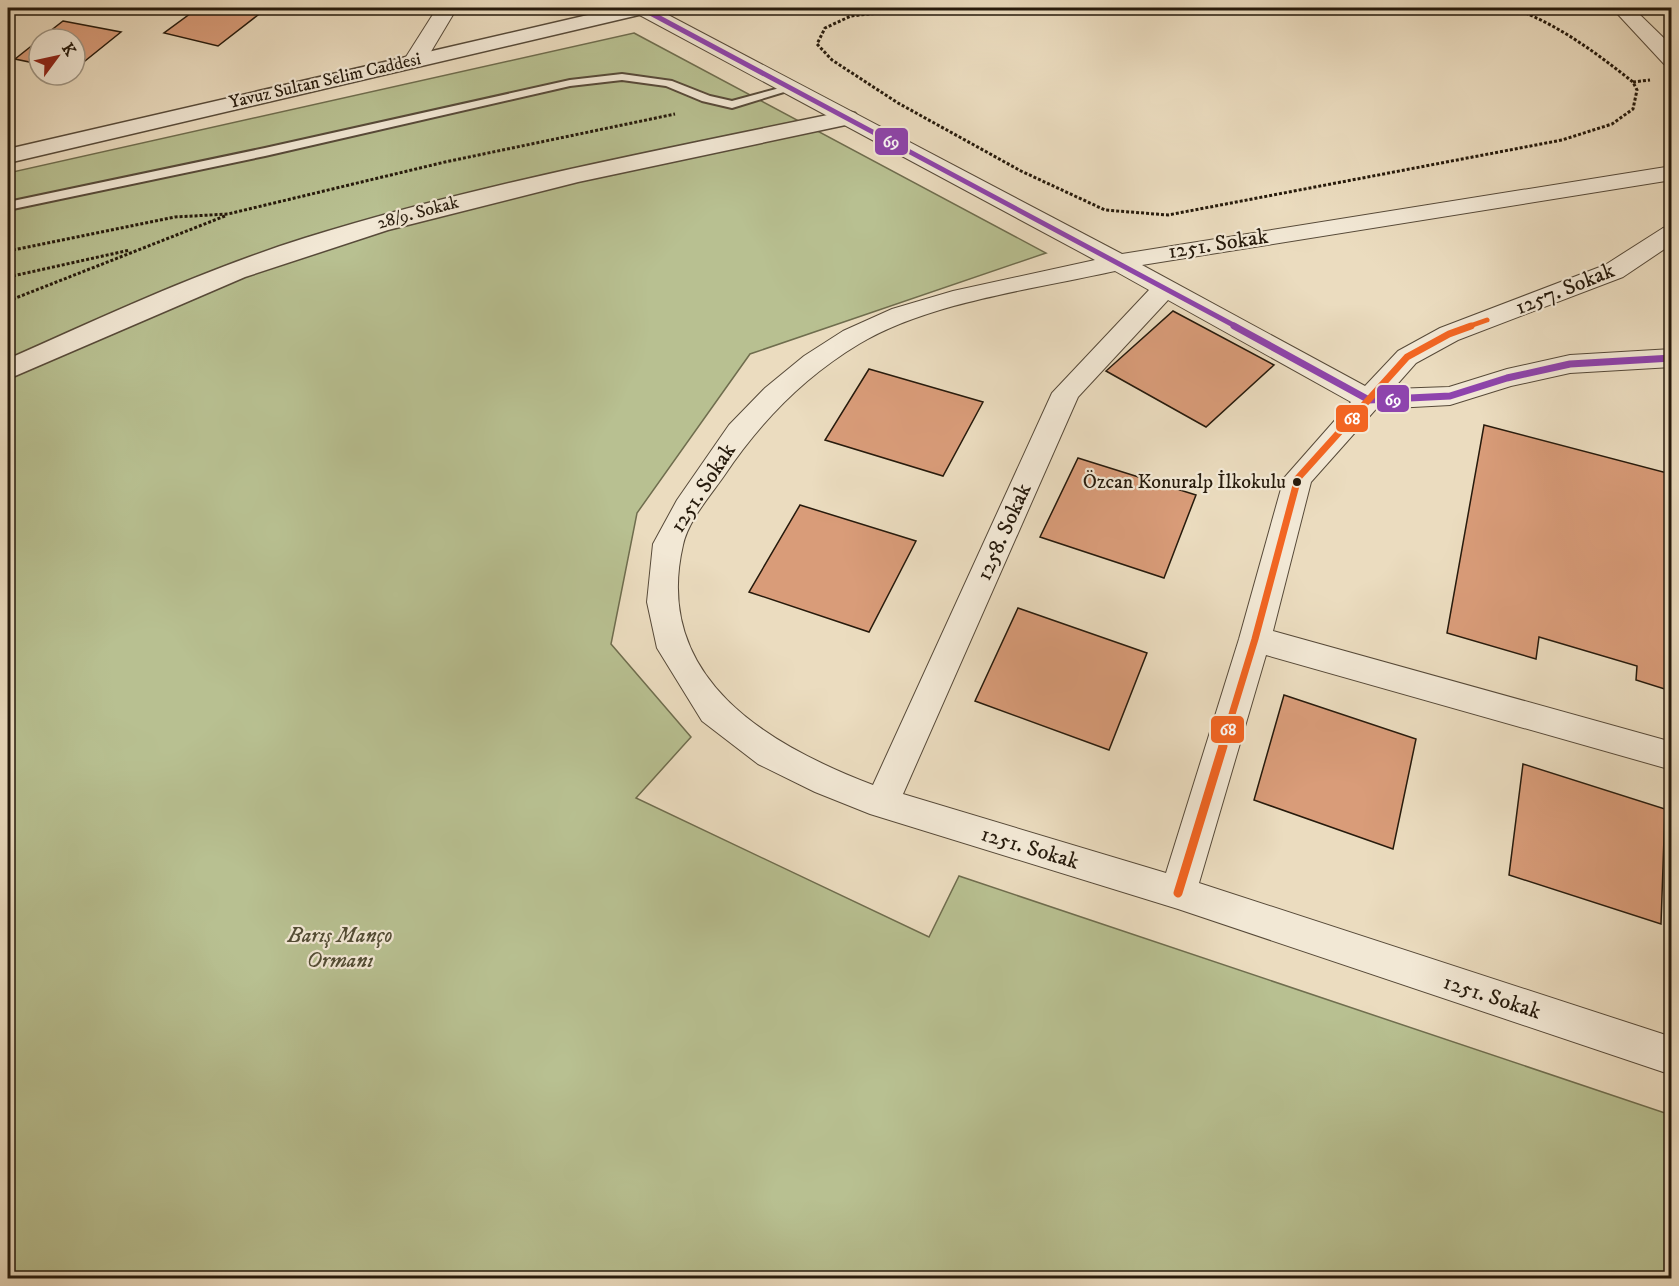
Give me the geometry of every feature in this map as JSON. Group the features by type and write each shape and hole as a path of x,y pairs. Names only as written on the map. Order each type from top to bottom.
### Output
{"street":[{"path":"8,9 16,8"},
{"path":"415,60 447,8"},
{"path":"642,8 1118,262 1369,400 1450,396 1507,378 1570,364 1671,358"},
{"name":"Yavuz Sultan Selim Caddesi","path":"8,156 642,8"},
{"path":"1622,8 1671,58"},
{"name":"28/9. Sokak","path":"8,370 226,276 311,244 511,189 848,118"},
{"name":"1251. Sokak","path":"1671,173 1118,262 962,297 901,315 852,337 813,362 775,395 739,432 687,508 668,544 662,602 673,648 714,711 770,754 827,782 882,803 1178,894 1671,1056"},
{"name":"1257. Sokak","path":"1178,894 1255,639 1298,478 1407,357 1449,334 1614,271 1671,233"},
{"name":"1258. Sokak","path":"882,803 1066,393 1165,288"},
{"path":"1255,639 1671,756"}],"lane":[{"path":"8,206 265,153 570,83 622,78 668,83 706,99 732,105 791,88"}],"path":[{"path":"924,8 851,16 825,28 817,44 832,60 898,103 1021,171 1106,210 1168,215 1562,140 1612,124 1633,109 1637,90 1633,82 1589,47 1542,19 1513,8"},
{"path":"8,301 228,214 627,122 732,105"},
{"path":"8,251 175,217 228,214"},
{"path":"8,277 139,248"}],"green space":[{"name":"Barış Manço Ormanı","path":"634,33 1046,253 750,354 637,513 611,644 691,737 636,798 929,937 959,876 1671,1115 1671,1278 8,1278 8,173"}],"building":[{"path":"198,8 267,8 218,46 164,33"},
{"path":"63,21 121,32 87,59 87,27 55,27"},
{"path":"27,50 27,62 15,59"},
{"path":"1173,311 1274,365 1206,427 1106,371"},
{"path":"869,369 983,402 943,476 825,440"},
{"path":"1484,425 1671,474 1671,691 1636,680 1637,666 1539,637 1536,659 1447,633"},
{"path":"1078,458 1196,495 1164,578 1040,537"},
{"path":"800,505 916,541 869,632 749,592"},
{"path":"1018,608 1147,653 1109,750 975,701"},
{"path":"1284,695 1416,739 1393,849 1254,800"},
{"path":"1523,764 1665,809 1661,924 1509,875"}],"transit line":[{"name":"69","path":"641,8 1100,252 1369,400 1450,396 1507,378 1570,364 1672,358"},
{"name":"68","path":"1178,893 1255,639 1298,478 1407,357 1449,334 1487,320"}],"place":[{"name":"Özcan Konuralp İlkokulu","path":"1297,482"}]}
